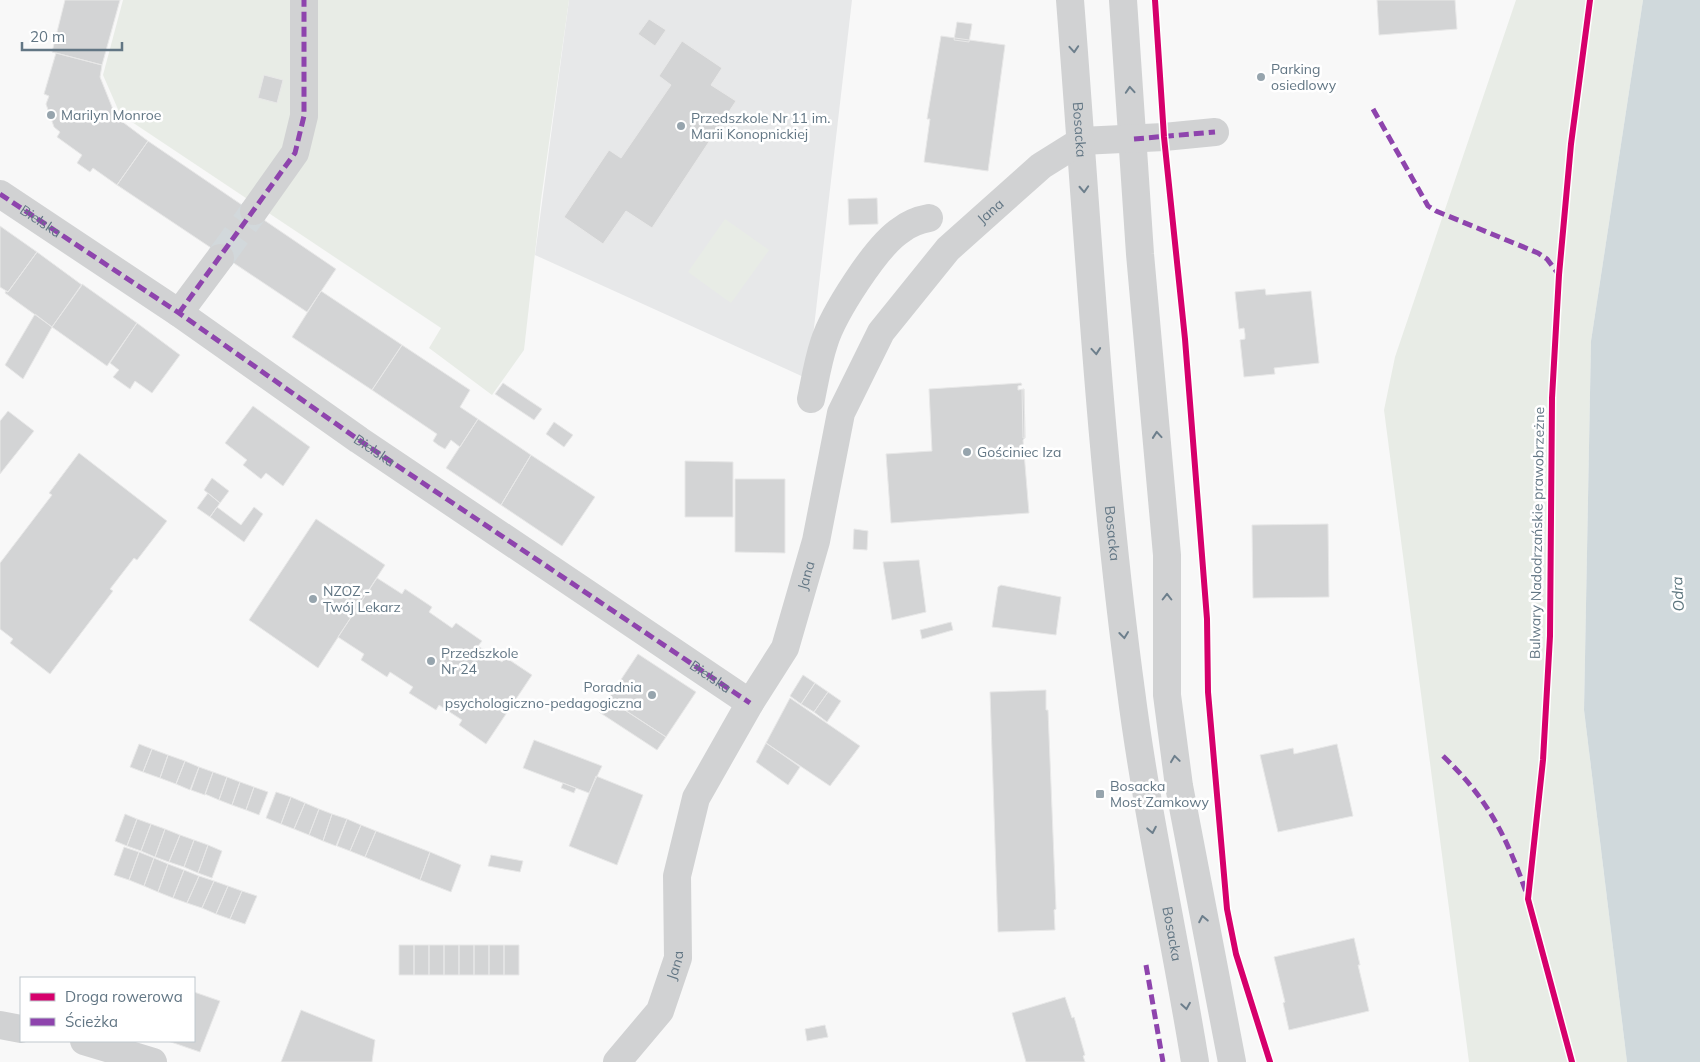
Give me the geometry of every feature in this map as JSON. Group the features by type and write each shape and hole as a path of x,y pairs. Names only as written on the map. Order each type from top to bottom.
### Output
{"street":[{"path":"254,211 295,153 304,116 304,0"},
{"name":"Bosacka","path":"1070,0 1089,268 1118,586 1128,672 1150,824 1178,958 1195,1062"},
{"path":"1123,0 1134,139 1140,254 1168,555 1167,695 1184,815 1232,1062"},
{"path":"1081,141 1134,139 1215,132"},
{"name":"Jana","path":"616,1062 660,1010 678,958 677,876 696,798 750,703 785,648 816,541 841,413 881,332 948,249 1041,166 1081,141"},
{"name":"Bielska","path":"0,194 179,313 359,440 750,703"},
{"path":"810,399 829,330 864,272 899,230 916,221 929,218"},
{"path":"179,313 220,258"},
{"path":"0,1025 20,1029"},
{"path":"87,1042 154,1062"}],"shaded area":[{"path":"123,0 569,0 541,200 524,350 492,395 429,348 441,328 120,114 103,75"},
{"path":"569,0 852,0 808,379 535,255"},
{"path":"1516,0 1643,0 1591,341 1584,710 1627,1062 1469,1062 1384,410 1395,357"},
{"path":"725,219 769,250 731,303 688,272"}],"water":[{"name":"Odra","path":"1643,0 1700,0 1700,1062 1627,1062 1584,710 1591,341"}],"building":[{"path":"65,0 120,0 102,65 52,52"},
{"path":"1377,0 1455,0 1457,29 1379,35"},
{"path":"649,19 666,30 655,46 638,34"},
{"path":"957,22 972,24 969,42 954,40"},
{"path":"941,36 1005,45 988,171 924,162 930,119 927,119"},
{"name":"Przedszkole Nr 11 im. Marii Konopnickiej","path":"682,41 722,68 711,85 736,101 652,228 626,211 603,244 564,217 609,150 621,158 671,85 659,76"},
{"path":"56,53 102,65 100,77 116,117 148,141 117,185 93,168 90,172 77,163 82,155 57,137 60,132 54,127 46,104 49,96 44,94"},
{"path":"264,75 283,80 277,103 258,98"},
{"path":"148,141 336,269 307,312 117,185"},
{"path":"877,198 878,224 849,225 848,199"},
{"path":"0,226 37,252 8,292 0,287"},
{"path":"37,252 82,285 52,327 5,293 6,291 8,292"},
{"path":"82,284 137,323 107,366 52,327"},
{"path":"1265,289 1266,295 1311,291 1319,363 1274,368 1275,374 1244,377 1240,340 1245,339 1245,334 1244,328 1239,329 1235,292"},
{"path":"321,291 402,345 372,390 292,337"},
{"path":"35,314 52,327 23,379 5,365"},
{"path":"137,323 180,355 152,393 135,381 130,389 113,377 119,370 110,363"},
{"path":"402,345 470,390 460,407 478,419 460,447 451,440 445,449 438,445 433,441 437,434 372,390"},
{"path":"503,383 542,409 534,420 495,394"},
{"name":"Gościniec Iza","path":"1021,383 1022,385 1018,386 1018,390 1024,389 1025,438 1023,440 1029,513 891,523 886,454 932,451 929,389"},
{"path":"1024,389 1025,438 1023,438 1022,390"},
{"path":"253,406 310,447 283,486 266,473 261,479 243,465 247,460 225,443"},
{"path":"8,411 34,431 0,474 0,421"},
{"path":"478,419 531,455 501,505 446,468"},
{"path":"554,422 573,435 564,447 546,434"},
{"path":"79,453 167,521 137,560 134,558 110,589 113,591 50,674 10,643 13,639 0,629 0,563 52,495 49,493"},
{"path":"531,455 595,497 562,546 501,505"},
{"path":"685,461 733,462 733,517 685,517"},
{"path":"212,478 229,491 220,503 204,490"},
{"path":"735,479 785,479 785,553 735,552"},
{"path":"208,493 220,503 210,517 197,508"},
{"path":"217,507 241,525 254,507 263,514 244,542 210,517"},
{"name":"NZOZ - Twój Lekarz","path":"316,519 385,565 318,668 249,620"},
{"path":"1328,524 1329,597 1253,598 1252,525"},
{"path":"854,529 868,531 867,550 853,549"},
{"path":"919,560 926,612 892,620 883,562"},
{"name":"Przedszkole Nr 24","path":"377,578 402,594 405,589 432,607 429,612 452,628 456,623 482,641 478,646 502,662 505,657 532,675 486,744 459,725 462,720 439,705 436,710 409,693 413,687 390,672 387,677 361,660 364,654 338,637"},
{"path":"1001,585 1061,597 1056,635 992,627 998,587"},
{"path":"951,622 953,630 922,639 920,630"},
{"name":"Poradnia psychologiczno-pedagogiczna","path":"638,654 696,692 666,737 608,699"},
{"path":"803,675 815,683 801,704 790,696"},
{"path":"815,683 828,692 814,712 801,704"},
{"path":"1046,690 1056,909 1054,910 1055,930 998,932 990,692"},
{"path":"828,692 841,701 827,722 814,712"},
{"path":"790,698 860,746 830,786 766,743"},
{"path":"608,699 666,737 657,750 599,712"},
{"path":"534,740 602,766 589,793 523,768"},
{"path":"766,743 800,767 788,785 756,762"},
{"path":"139,744 152,749 143,772 130,767"},
{"path":"1337,744 1353,816 1278,832 1260,755 1293,748 1294,754"},
{"path":"152,749 168,755 160,778 143,772"},
{"path":"168,755 185,761 176,784 160,778"},
{"path":"185,761 199,767 190,790 176,784"},
{"path":"199,767 213,772 205,795 191,790"},
{"path":"213,772 227,777 219,800 205,794"},
{"path":"596,776 643,795 617,865 569,846"},
{"path":"227,777 240,782 232,805 219,800"},
{"path":"240,782 254,787 246,810 232,805"},
{"path":"563,783 576,788 574,793 561,788"},
{"path":"254,787 268,792 259,815 246,810"},
{"path":"276,792 291,797 281,824 266,818"},
{"path":"291,797 305,803 294,829 281,824"},
{"path":"305,803 319,809 309,835 294,829"},
{"path":"319,809 332,814 323,841 309,835"},
{"path":"125,814 137,819 127,846 115,841"},
{"path":"332,814 347,819 336,846 323,841"},
{"path":"137,819 151,824 141,851 127,846"},
{"path":"347,819 361,825 350,851 337,846"},
{"path":"151,824 165,829 155,857 141,851"},
{"path":"361,825 376,831 365,857 350,851"},
{"path":"165,829 180,835 169,862 155,857"},
{"path":"376,831 430,852 420,880 365,857"},
{"path":"180,835 194,840 184,867 169,862"},
{"path":"194,840 208,845 198,873 184,867"},
{"path":"208,845 222,851 212,878 198,873"},
{"path":"124,847 139,852 129,880 114,875"},
{"path":"139,852 154,858 144,886 129,880"},
{"path":"430,852 461,865 451,892 420,880"},
{"path":"491,855 523,861 520,872 488,866"},
{"path":"154,858 168,864 158,892 144,886"},
{"path":"168,864 184,870 173,898 158,892"},
{"path":"184,870 199,876 187,903 173,898"},
{"path":"199,876 214,881 202,908 187,903"},
{"path":"214,881 228,886 216,914 202,908"},
{"path":"228,886 242,891 230,919 216,914"},
{"path":"242,891 257,896 245,924 230,919"},
{"path":"1354,938 1360,965 1358,965 1369,1011 1289,1030 1283,1003 1285,1002 1274,957"},
{"path":"399,945 414,945 414,975 399,975"},
{"path":"414,945 429,945 429,975 414,975"},
{"path":"429,945 444,945 444,975 429,975"},
{"path":"444,945 459,945 459,975 444,975"},
{"path":"459,945 474,945 474,975 459,975"},
{"path":"474,945 489,945 489,975 474,975"},
{"path":"489,945 504,945 504,975 489,975"},
{"path":"504,945 519,945 519,975 504,975"},
{"path":"195,992 220,1001 200,1052 171,1042 195,1042"},
{"path":"1065,997 1072,1018 1074,1017 1085,1055 1083,1056 1085,1062 1026,1062 1012,1013"},
{"path":"301,1010 375,1040 372,1062 281,1062"},
{"path":"825,1025 828,1037 807,1041 805,1029"}],"tunnel":[{"path":"220,258 254,211"}],"marked path":[{"path":"179,313 295,153 304,116 304,0"},
{"path":"1373,109 1428,206 1538,253 1547,259 1559,275"},
{"path":"1134,139 1215,132"},
{"path":"0,194 179,313 359,440 750,703"},
{"path":"1443,756 1472,787 1493,818 1503,835 1526,892"},
{"path":"1146,965 1163,1062"}],"cycle path":[{"path":"1155,0 1164,137 1185,339 1207,619 1208,692 1227,909 1236,954 1270,1062"},
{"name":"Bulwary Nadodrzańskie prawobrzeżne","path":"1572,1062 1528,899 1543,760 1550,636 1552,398 1559,275 1571,144 1590,0"}],"place":[{"name":"Parking osiedlowy","path":"1261,77"},
{"name":"Marilyn Monroe","path":"51,115"},
{"name":"Przedszkole Nr 11 im. Marii Konopnickiej","path":"681,126"},
{"name":"Gościniec Iza","path":"967,452"},
{"name":"NZOZ - Twój Lekarz","path":"313,599"},
{"name":"Przedszkole Nr 24","path":"431,661"},
{"name":"Poradnia psychologiczno-pedagogiczna","path":"652,695"},
{"name":"Bosacka Most Zamkowy","path":"1100,794"}]}
